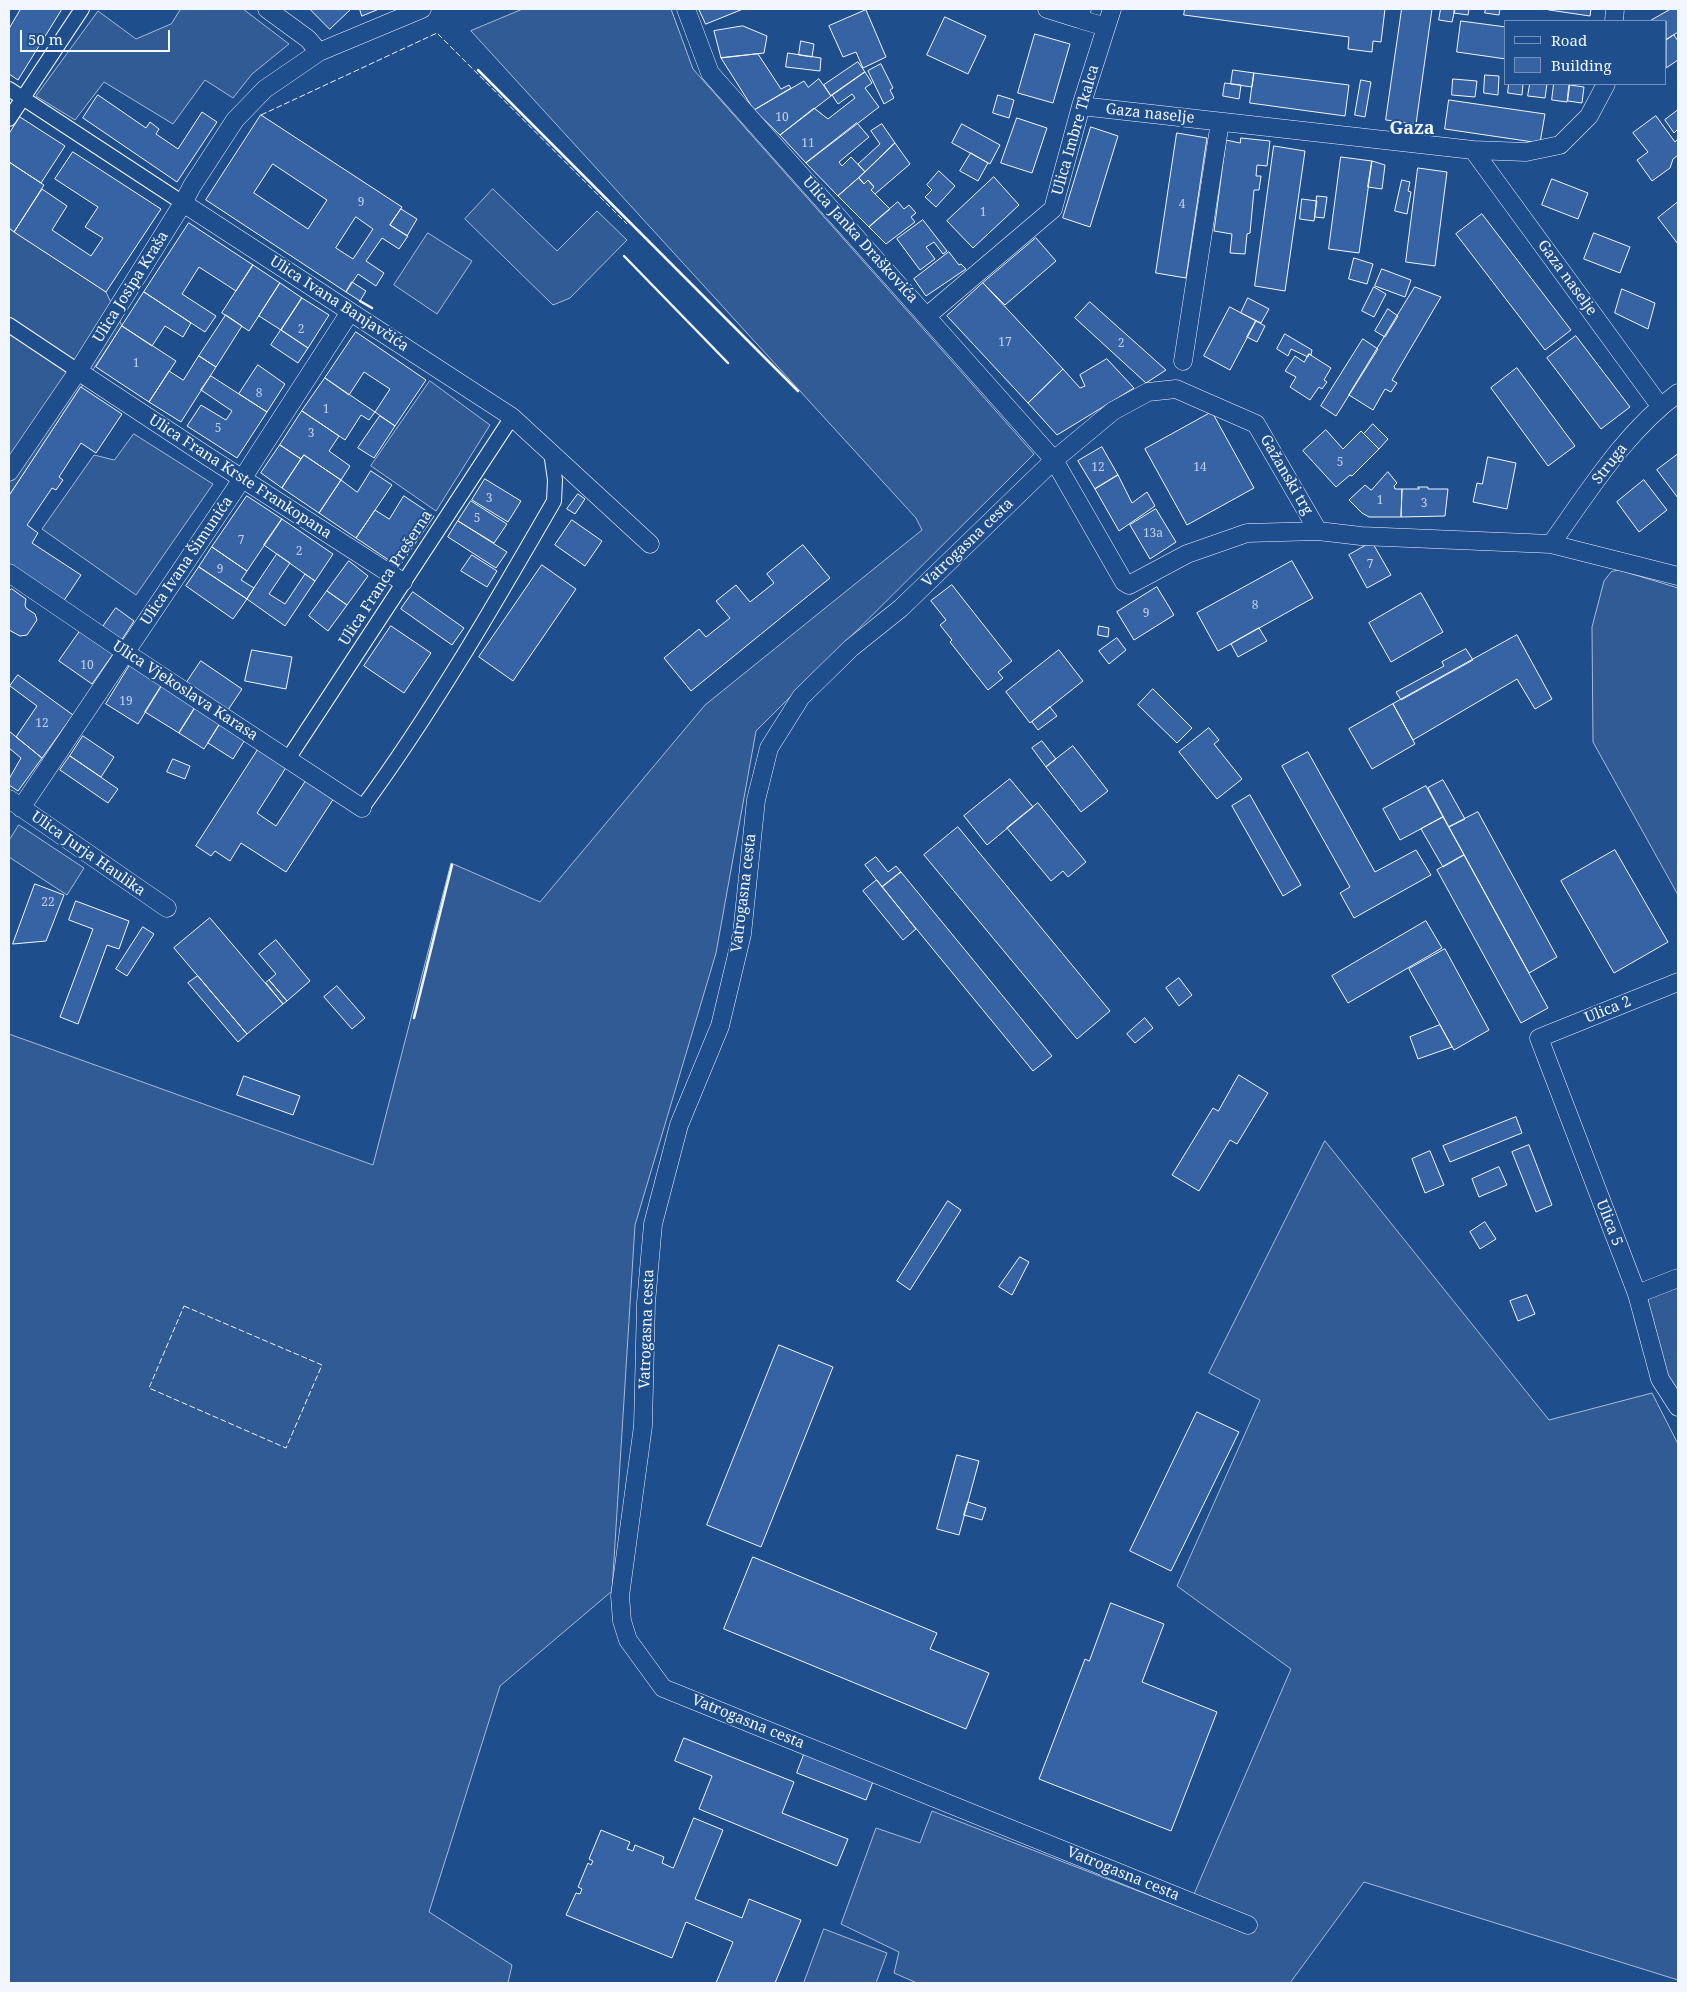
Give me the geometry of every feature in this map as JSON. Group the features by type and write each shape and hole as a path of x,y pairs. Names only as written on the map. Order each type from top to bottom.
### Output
{"street":[{"path":"9,118 82,9"},
{"path":"267,9 308,39 318,52"},
{"name":"Ulica Josipa Kraša","path":"9,472 78,371 235,120 266,89 318,52 422,9"},
{"name":"Ulica Janka Draškovića","path":"686,9 710,73 1054,460"},
{"path":"1047,9 1080,14 1106,27"},
{"name":"Ulica Imbre Tkalca","path":"927,316 1053,209 1081,106 1112,9"},
{"name":"Gaza naselje","path":"1081,106 1473,150 1526,152 1560,145 1589,116 1605,85"},
{"name":"Ulica Ivana Banjavčića","path":"9,89 512,417 650,544"},
{"path":"1183,361 1220,122"},
{"name":"Gaza naselje","path":"1473,150 1660,406"},
{"name":"Ulica Ivana Šimunića","path":"15,804 125,652 242,479 350,312"},
{"path":"9,325 78,371"},
{"name":"Ulica Frana Krste Frankopana","path":"78,371 402,582"},
{"name":"Gažanski trg","path":"1176,389 1256,424 1318,531 1247,533 1187,554 1129,585 1124,582 1054,460 1113,411 1148,392 1176,389"},
{"name":"Struga","path":"1551,544 1614,456 1660,406 1678,393"},
{"name":"Ulica Franca Prešerna","path":"288,759 402,582 512,417"},
{"path":"362,808 391,768 433,702 554,500 555,480 551,452"},
{"name":"Vatrogasna cesta","path":"1054,460 901,608 851,648 801,697 770,748 756,800 742,934 720,1026 679,1125 653,1224 646,1303 643,1426 620,1596 622,1621 628,1640 663,1688 1248,1925"},
{"path":"1318,531 1361,536 1551,544 1678,576"},
{"name":"Ulica Vjekoslava Karasa","path":"9,572 125,652 362,808"},
{"name":"Ulica Jurja Haulika","path":"15,804 167,908"},
{"name":"Ulica 2","path":"1539,1038 1678,982"},
{"name":"Ulica 5","path":"1539,1038 1637,1294 1660,1379 1678,1407"},
{"path":"1637,1294 1678,1278"}],"shaded area":[{"path":"181,9 243,9 289,44 252,74 233,98 205,80 173,124 104,82 75,120 36,96 98,11 136,39 171,24"},
{"path":"523,9 671,9 693,69 1034,454 756,731 716,953 635,1225 612,1591 500,1686 429,1912 512,1965 508,1983 9,1983 9,1034 373,1165 451,863 540,902 705,705 922,530 916,518 471,31"},
{"path":"493,189 557,251 597,211 627,240 570,298 553,305 465,219"},
{"path":"9,228 106,292 122,326 9,496"},
{"path":"428,233 472,261 437,314 394,285"},
{"path":"430,381 490,425 436,511 371,466"},
{"path":"134,434 213,484 136,595 42,529 94,455 114,460"},
{"path":"1619,570 1678,588 1678,895 1593,742 1592,627 1604,581 1611,572"},
{"path":"19,825 84,868 67,895 9,857 9,841"},
{"path":"1325,1141 1549,1420 1652,1393 1678,1444 1678,1980 1364,1882 1290,1983 917,1983 894,1973 899,1952 841,1924 876,1828 920,1843 932,1811 1195,1913 1194,1894 1291,1669 1177,1586 1260,1400 1209,1373"},
{"path":"1678,1284 1678,1399 1663,1376 1645,1304 1654,1292"},
{"path":"824,1929 887,1953 876,1983 804,1983"}],"building":[{"path":"21,9 62,9 18,80 9,74 9,29"},
{"path":"310,9 351,9 330,29"},
{"path":"360,9 379,9 362,16"},
{"path":"699,9 743,9 706,24"},
{"path":"1185,9 1385,9 1381,42 1373,41 1372,52 1348,49 1349,37 1184,15"},
{"path":"1402,9 1432,9 1416,124 1386,120"},
{"path":"1441,9 1455,9 1452,22 1439,20"},
{"path":"1455,9 1469,9 1468,15 1454,13"},
{"path":"1486,9 1500,9 1499,15 1485,13"},
{"path":"1550,9 1591,9 1590,16"},
{"path":"1671,9 1678,9 1678,32 1667,39 1667,20 1652,20"},
{"path":"866,10 886,57 863,68 856,52 843,57 829,26"},
{"path":"945,17 986,36 968,74 927,55"},
{"path":"1461,21 1504,27 1504,59 1457,52"},
{"path":"743,26 767,36 764,53 721,58 714,31"},
{"path":"1035,34 1070,44 1053,103 1018,93"},
{"path":"1674,35 1678,41 1678,60 1667,67 1667,39"},
{"path":"801,41 814,44 812,57 799,55"},
{"path":"788,53 821,58 820,71 786,67"},
{"path":"758,54 781,89 789,85 791,88 754,110 721,58"},
{"path":"858,62 865,72 831,96 824,85"},
{"path":"881,64 893,88 890,90 894,98 884,104 868,71"},
{"path":"1233,70 1254,73 1252,87 1231,84"},
{"path":"865,72 872,83 865,88 879,107 806,163 780,135 814,108 828,119 855,98 852,94 838,104 832,95"},
{"path":"1254,73 1349,85 1345,116 1250,103"},
{"path":"1485,75 1499,76 1498,95 1484,93"},
{"path":"819,79 831,96 780,135 754,110 804,81 808,87"},
{"path":"1453,79 1477,81 1475,97 1452,95"},
{"path":"1361,80 1371,82 1365,117 1355,115"},
{"path":"1225,83 1241,85 1239,99 1223,96"},
{"path":"1509,85 1523,85 1522,95 1508,93"},
{"path":"1530,85 1547,85 1545,98 1528,96"},
{"path":"1554,85 1569,85 1567,102 1552,100"},
{"path":"1570,85 1584,87 1582,103 1568,101"},
{"path":"98,95 146,128 150,122 159,129 156,134 178,149 202,112 217,122 177,182 83,118"},
{"path":"998,95 1014,100 1009,118 993,113"},
{"path":"1449,100 1545,114 1540,143 1445,129"},
{"path":"1678,110 1678,129 1674,133 1665,120"},
{"path":"261,115 402,207 390,225 408,236 399,249 382,238 366,261 384,273 376,286 358,274 346,292 206,200","holes":["273,164 327,200 308,229 254,193","356,217 373,229 353,259 336,248"]},
{"path":"1656,116 1675,142 1678,139 1678,155 1673,159 1670,168 1652,181 1637,160 1648,152 1633,133"},
{"path":"20,117 65,146 41,183 9,162 9,134"},
{"path":"1017,118 1047,128 1032,173 1001,163"},
{"path":"857,123 869,137 839,162 842,166 851,157 865,172 838,196 806,163"},
{"path":"882,124 895,143 865,172 858,164 880,144 871,131"},
{"path":"962,124 1000,145 990,164 952,143"},
{"path":"1091,127 1118,136 1090,227 1063,218"},
{"path":"1177,133 1207,138 1186,278 1156,273"},
{"path":"1241,138 1270,141 1267,166 1257,165 1256,176 1261,176 1259,190 1254,190 1250,233 1247,234 1245,254 1230,253 1232,234 1214,231 1226,140 1240,143"},
{"path":"895,143 910,164 875,194 871,190 874,187 868,180 864,184 859,178"},
{"path":"1274,146 1305,151 1285,291 1255,286"},
{"path":"73,152 161,209 106,292 14,232 42,189 67,206 52,230 91,256 103,238 85,227 98,207 55,179"},
{"path":"971,153 988,163 978,181 960,171"},
{"path":"1341,157 1372,161 1359,253 1329,249"},
{"path":"1372,161 1385,165 1382,189 1368,187"},
{"path":"9,162 44,185 14,232 9,228"},
{"path":"1418,168 1447,172 1435,266 1406,262"},
{"path":"939,171 955,186 936,207 925,197 932,190 927,185"},
{"path":"994,177 1019,205 973,248 947,221"},
{"path":"859,178 864,184 868,180 874,187 871,190 890,209 869,227 838,196"},
{"path":"1552,179 1588,193 1578,219 1542,205"},
{"path":"1402,180 1410,182 1408,191 1411,192 1407,214 1395,211"},
{"path":"1317,196 1327,197 1324,218 1315,217"},
{"path":"1302,199 1317,201 1314,221 1300,219"},
{"path":"898,202 904,209 909,205 916,213 911,217 915,222 886,244 869,227"},
{"path":"1678,202 1678,244 1658,218"},
{"path":"401,209 417,219 407,236 390,225"},
{"path":"1482,214 1571,330 1545,350 1456,234"},
{"path":"923,220 947,251 943,254 934,242 926,247 935,259 920,270 897,239"},
{"path":"189,223 253,265 236,291 199,267 182,294 216,316 205,332 144,292"},
{"path":"1594,233 1630,247 1620,273 1584,259"},
{"path":"1036,238 1056,261 1005,305 983,283"},
{"path":"949,252 959,265 961,264 966,269 926,296 914,279"},
{"path":"1354,258 1373,264 1367,284 1349,279"},
{"path":"253,265 280,283 249,331 222,313"},
{"path":"1382,269 1411,280 1405,297 1375,286"},
{"path":"352,282 366,291 360,301 346,292"},
{"path":"280,283 302,298 281,330 259,316"},
{"path":"983,283 1063,369 1028,403 947,316"},
{"path":"1374,287 1386,294 1374,317 1362,311"},
{"path":"1415,287 1441,297 1392,380 1397,383 1391,392 1385,389 1373,410 1349,395"},
{"path":"1622,289 1655,303 1648,329 1615,313"},
{"path":"144,292 191,323 183,337 165,326 152,346 122,326"},
{"path":"302,298 329,315 308,348 281,330"},
{"path":"1248,298 1269,309 1261,323 1241,313"},
{"path":"1090,302 1166,370 1146,383 1075,318"},
{"path":"1230,307 1256,321 1230,370 1204,356"},
{"path":"1388,309 1398,316 1385,337 1375,331"},
{"path":"226,315 242,326 216,367 199,356"},
{"path":"1256,321 1265,326 1257,342 1247,337"},
{"path":"122,326 176,361 149,402 96,367"},
{"path":"281,330 308,348 298,363 271,345"},
{"path":"356,332 426,380 395,426 375,412 390,389 364,372 349,395 325,378"},
{"path":"1285,334 1312,350 1311,355 1309,354 1308,357 1291,349 1288,356 1277,349"},
{"path":"1576,336 1630,407 1601,429 1547,358"},
{"path":"1363,339 1378,349 1336,416 1321,406"},
{"path":"1309,354 1331,368 1324,380 1327,382 1322,389 1319,387 1310,400 1290,387 1296,377 1285,371 1295,356 1304,362"},
{"path":"199,356 216,367 181,422 149,402 169,371 183,380"},
{"path":"1107,359 1134,388 1057,435 1028,403 1063,369 1080,388 1085,386 1080,375"},
{"path":"258,365 285,384 267,412 239,394"},
{"path":"1517,368 1575,446 1548,466 1491,388"},
{"path":"211,376 267,412 237,458 187,426 201,405 226,420 232,411 201,390"},
{"path":"325,378 375,412 369,420 361,415 345,440 302,411"},
{"path":"81,387 122,414 96,453 81,443 59,477 63,480 56,490 52,488 27,525 38,533 32,543 81,575 63,602 9,565 9,496"},
{"path":"302,411 339,436 329,451 350,466 341,480 304,455 301,459 280,445"},
{"path":"1212,412 1254,488 1187,525 1145,449"},
{"path":"380,416 395,426 374,458 358,448"},
{"path":"1373,424 1388,439 1379,449 1364,434"},
{"path":"1326,430 1343,449 1361,431 1379,449 1352,476 1350,475 1336,487 1303,451"},
{"path":"280,445 301,459 282,488 261,473"},
{"path":"1102,447 1118,475 1095,489 1078,461"},
{"path":"1678,454 1678,498 1657,470"},
{"path":"304,455 341,480 319,513 282,488"},
{"path":"1488,457 1516,463 1507,509 1473,502 1477,483 1482,484"},
{"path":"371,471 392,485 356,538 319,513 341,480 357,492"},
{"path":"1388,472 1397,483 1394,486 1395,489 1402,489 1401,517 1369,517 1349,500 1365,485 1371,490"},
{"path":"1118,475 1132,503 1147,492 1155,506 1119,531 1095,489"},
{"path":"485,479 521,501 508,522 472,500"},
{"path":"1644,480 1667,510 1639,532 1617,502"},
{"path":"1418,487 1448,489 1445,516 1401,517 1402,489 1419,489"},
{"path":"578,494 585,499 575,514 567,509"},
{"path":"247,496 282,519 247,571 212,547"},
{"path":"404,496 434,516 399,567 356,538 375,510 389,519"},
{"path":"471,501 507,524 494,543 458,521"},
{"path":"1156,509 1176,542 1150,559 1130,525"},
{"path":"282,519 333,554 315,581 264,545"},
{"path":"572,520 602,541 585,566 555,545"},
{"path":"458,521 507,552 496,568 448,537"},
{"path":"1372,542 1391,575 1367,588 1349,555"},
{"path":"803,545 830,578 691,691 664,658 699,629 706,637 730,618 716,601 736,585 750,602 774,583 767,574"},
{"path":"212,547 247,571 241,580 254,588 247,599 199,567"},
{"path":"277,554 290,563 269,594 285,604 305,574 315,581 285,626 247,599"},
{"path":"472,555 497,571 487,587 461,571"},
{"path":"349,561 368,576 347,605 327,591"},
{"path":"1292,561 1313,598 1218,651 1197,613"},
{"path":"542,565 576,589 513,681 479,657"},
{"path":"199,567 247,599 233,619 186,586"},
{"path":"952,585 1012,661 998,672 1003,678 988,690 950,642 952,640 940,625 946,620 931,601"},
{"path":"1157,587 1174,615 1134,640 1117,612"},
{"path":"12,589 26,599 26,608 35,614 37,620 27,635 20,636 9,630 9,591"},
{"path":"327,591 347,605 328,631 309,616"},
{"path":"413,592 464,628 452,645 401,609"},
{"path":"1421,593 1443,632 1391,662 1369,623"},
{"path":"116,608 134,621 121,641 102,628"},
{"path":"391,626 431,653 404,693 364,666"},
{"path":"1099,626 1109,628 1108,637 1098,635"},
{"path":"1259,628 1267,641 1238,657 1231,644"},
{"path":"80,631 113,654 92,684 59,661"},
{"path":"1517,635 1552,699 1535,709 1517,679 1413,740 1393,704"},
{"path":"1117,638 1126,650 1109,664 1099,651"},
{"path":"1466,649 1473,660 1401,700 1396,692 1444,666 1442,662"},
{"path":"252,650 292,657 286,689 245,681"},
{"path":"1059,650 1083,681 1030,723 1006,692"},
{"path":"201,661 242,689 226,713 185,685"},
{"path":"130,665 162,685 138,724 106,704"},
{"path":"18,675 73,715 42,758 16,737 37,706 10,686"},
{"path":"162,685 196,706 179,733 145,712"},
{"path":"1153,689 1192,728 1177,743 1138,705"},
{"path":"1393,704 1415,744 1372,769 1349,729"},
{"path":"196,706 221,722 204,749 179,733"},
{"path":"1050,707 1057,716 1038,730 1032,722"},
{"path":"221,722 246,738 233,759 208,743"},
{"path":"1209,728 1219,740 1214,744 1242,779 1217,799 1179,752"},
{"path":"9,731 42,758 18,791 9,785 9,779 21,758 9,748"},
{"path":"83,736 114,757 101,777 70,756"},
{"path":"1042,741 1056,759 1046,767 1032,748"},
{"path":"1073,746 1108,791 1081,812 1046,767"},
{"path":"259,748 287,766 257,813 276,826 306,780 334,798 286,872 241,843 230,861 215,851 211,856 196,846"},
{"path":"1308,752 1375,872 1416,850 1431,875 1354,918 1340,893 1350,887 1282,766"},
{"path":"70,756 118,789 108,803 60,770"},
{"path":"173,759 190,766 185,779 167,772"},
{"path":"1010,779 1033,807 987,845 964,816"},
{"path":"1443,780 1465,819 1449,827 1428,788"},
{"path":"1426,786 1443,817 1400,840 1383,809"},
{"path":"1250,795 1301,885 1283,896 1232,806"},
{"path":"1038,803 1086,862 1068,877 1063,871 1051,881 1007,828"},
{"path":"1478,812 1557,957 1529,973 1449,827"},
{"path":"1443,817 1464,855 1443,867 1421,829"},
{"path":"958,827 1110,1011 1077,1039 924,855"},
{"path":"1615,850 1668,942 1614,973 1561,881"},
{"path":"1464,855 1548,1008 1521,1023 1437,870"},
{"path":"876,857 888,872 896,866 901,872 882,887 865,865"},
{"path":"901,872 1052,1056 1033,1071 882,887"},
{"path":"877,880 916,929 903,940 863,891"},
{"path":"35,884 64,895 46,941 13,944"},
{"path":"76,901 129,921 119,949 107,945 78,1024 60,1017 93,929 69,920"},
{"path":"210,918 283,1004 247,1034 174,948"},
{"path":"1426,921 1442,948 1348,1003 1332,976"},
{"path":"143,927 154,934 127,976 116,969"},
{"path":"276,940 310,981 287,1001 269,980 276,974 259,954"},
{"path":"1445,949 1489,1030 1454,1050 1409,969"},
{"path":"198,976 247,1034 238,1042 188,983"},
{"path":"1179,978 1192,995 1179,1006 1166,988"},
{"path":"269,980 287,1001 283,1004 266,983"},
{"path":"337,986 365,1018 352,1029 324,997"},
{"path":"1145,1018 1153,1028 1135,1043 1127,1034"},
{"path":"1440,1025 1452,1047 1418,1059 1410,1037"},
{"path":"1239,1075 1268,1093 1237,1144 1230,1140 1199,1191 1172,1175 1213,1108 1218,1111"},
{"path":"244,1076 300,1096 293,1115 237,1095"},
{"path":"1516,1117 1522,1133 1450,1162 1443,1146"},
{"path":"1529,1145 1552,1205 1536,1212 1512,1152"},
{"path":"1430,1151 1444,1185 1425,1193 1412,1159"},
{"path":"1499,1167 1507,1185 1479,1197 1472,1179"},
{"path":"948,1201 961,1210 910,1290 897,1281"},
{"path":"1485,1222 1496,1239 1480,1249 1470,1232"},
{"path":"1020,1257 1029,1262 1012,1295 999,1287"},
{"path":"1527,1295 1535,1314 1518,1321 1510,1301"},
{"path":"779,1345 833,1367 761,1547 707,1525"},
{"path":"1197,1412 1239,1432 1171,1571 1130,1551"},
{"path":"957,1455 979,1461 959,1535 937,1529"},
{"path":"968,1502 986,1508 982,1520 964,1515"},
{"path":"753,1557 937,1633 930,1649 989,1673 966,1729 724,1629"},
{"path":"1111,1603 1164,1624 1142,1682 1217,1712 1171,1831 1039,1779 1085,1659 1089,1661"},
{"path":"684,1738 794,1782 782,1813 848,1839 837,1866 699,1809 712,1776 675,1761"},
{"path":"805,1752 874,1779 866,1800 797,1773"},
{"path":"694,1818 723,1830 695,1899 742,1918 749,1899 801,1920 775,1983 716,1983 733,1942 686,1922 672,1958 566,1915 576,1893 580,1894 582,1889 578,1887 588,1863 591,1865 593,1861 589,1859 601,1830 630,1842 627,1849 633,1851 635,1845 664,1857 662,1863 673,1868"}],"fence":[{"path":"261,115 437,33 627,224"},
{"path":"184,1306 322,1365 286,1448 149,1388 184,1306"}],"wall":[{"path":"478,70 798,391"},
{"path":"624,256 728,363"},
{"path":"360,301 372,308"},
{"path":"414,1018 452,865"}],"district":[{"name":"Gaza","path":"1412,129"}]}
